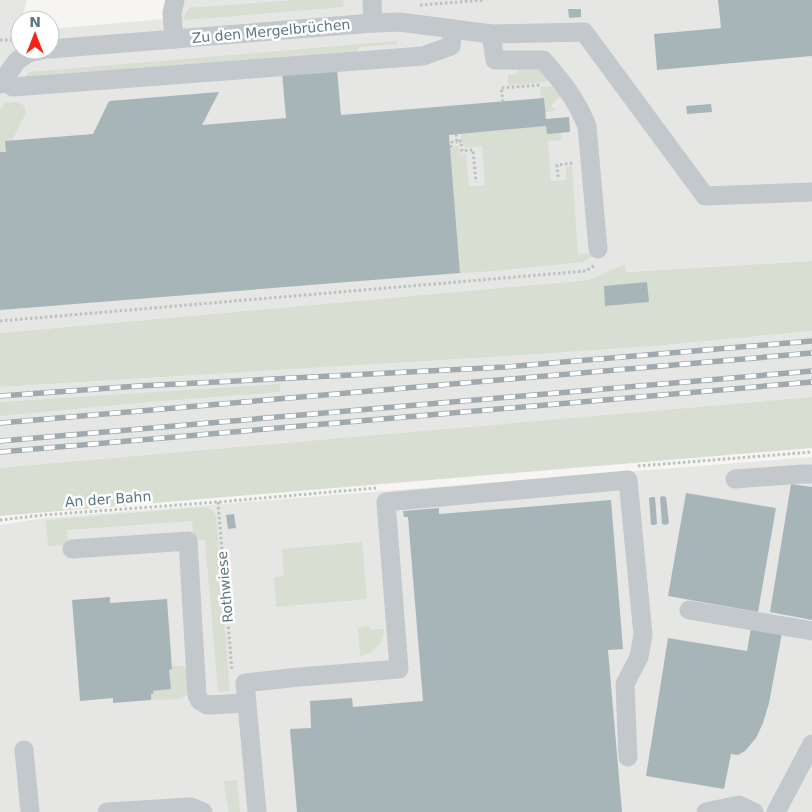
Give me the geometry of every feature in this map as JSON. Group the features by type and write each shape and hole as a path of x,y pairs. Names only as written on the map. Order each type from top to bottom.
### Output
{"street":[{"path":"174,39 172,13 175,0"},
{"path":"372,0 372,23"},
{"name":"Zu den Mergelbrüchen","path":"60,48 400,22 492,34 584,32 705,196 812,192"},
{"path":"18,60 1,83 13,87 423,56 451,46 453,29"},
{"path":"492,34 495,60 543,60 564,84 580,110 587,126 598,249"},
{"path":"735,479 812,474"},
{"path":"257,812 245,683 399,669 386,502 628,480 642,635 639,657 625,684 628,757"},
{"path":"72,549 188,541 197,695 200,701 207,705 247,704"},
{"path":"689,610 812,631"},
{"path":"776,812 812,744"},
{"path":"24,750 30,812"},
{"path":"706,812 739,805 754,812"},
{"path":"107,812 191,807 203,812"}],"path":[{"path":"425,5 485,0"},
{"path":"501,81 503,102"},
{"path":"502,88 564,84"},
{"path":"456,134 457,142"},
{"path":"450,146 452,146 452,142 461,141 462,151 473,150 476,182"},
{"path":"558,177 557,165 590,162"},
{"path":"0,321 586,271 597,264 598,249"},
{"name":"An der Bahn","path":"0,520 218,502"},
{"name":"Rothwiese","path":"218,502 232,672"}],"shaded area":[{"path":"0,0 27,0 24,10 10,10 10,60 60,60 60,28 163,19 167,0 812,0 812,261 625,272 625,264 589,280 0,333"},
{"path":"294,0 343,0 344,7 184,20 183,18 189,8"},
{"path":"397,41 397,44 360,47 356,53 23,80 29,72"},
{"path":"540,68 548,80 547,82 508,85 508,75 517,74 517,69"},
{"path":"554,86 561,96 551,105 555,110 545,113 544,99 541,99 540,87"},
{"path":"16,102 24,106 25,115 6,152 0,152 0,109 5,103"},
{"path":"546,126 561,133 562,140 548,141 551,181 566,180 566,167 572,166 578,254 592,253 593,256 583,262 460,273 450,149 459,145 460,155 466,154 469,187 485,185 482,146 465,148 463,140 461,140 461,134"},
{"path":"812,261 812,331 655,346 510,356 0,387 0,333 589,280 625,264 626,272"},
{"path":"812,331 812,397 0,469 0,387 655,346"},
{"path":"280,384 280,392 0,416 0,402"},
{"path":"812,397 812,448 0,516 0,468"},
{"path":"812,457 812,812 0,812 0,525 44,518"},
{"path":"205,507 212,510 216,516 230,691 218,692 205,540 194,540 192,521 67,530 67,543 64,545 48,546 46,520"},
{"path":"362,542 367,599 276,607 274,577 284,576 282,549"},
{"path":"368,626 371,630 384,629 384,634 374,650 360,656 358,628"},
{"path":"172,666 184,666 188,675 187,694 176,699 151,700 153,691 171,689 169,670 172,669"},
{"path":"237,780 240,812 229,812 224,781"}],"building":[{"path":"718,0 812,0 812,56 657,70 654,34 721,28"},
{"path":"568,9 581,9 581,17 569,18"},
{"path":"337,69 341,115 544,98 546,119 569,117 570,132 547,134 546,126 449,135 460,273 0,310 0,152 6,152 5,141 93,134 109,101 219,92 202,125 286,118 282,73"},
{"path":"711,104 712,112 687,114 686,106"},
{"path":"647,282 649,302 605,306 604,286"},
{"path":"791,484 812,487 812,620 770,612"},
{"path":"686,493 776,508 758,612 668,596"},
{"path":"655,497 657,524 654,525 651,525 649,498"},
{"path":"660,497 666,497 669,523 666,525 662,524"},
{"path":"611,500 623,649 608,650 622,812 297,812 290,729 311,728 310,701 352,698 353,707 423,701 408,517 404,517 403,511 439,508 439,514"},
{"path":"234,514 236,528 228,529 226,515"},
{"path":"110,597 110,603 167,599 172,669 169,670 171,689 153,691 151,700 113,703 113,698 80,701 72,600"},
{"path":"751,628 782,633 769,703 763,723 756,738 745,751 738,755 731,754 724,789 646,776 668,638 747,651"}],"railway":[{"path":"0,396 138,386 505,367 812,341"},
{"path":"0,423 812,353"},
{"path":"0,441 812,371"},
{"path":"0,452 812,382"}]}
